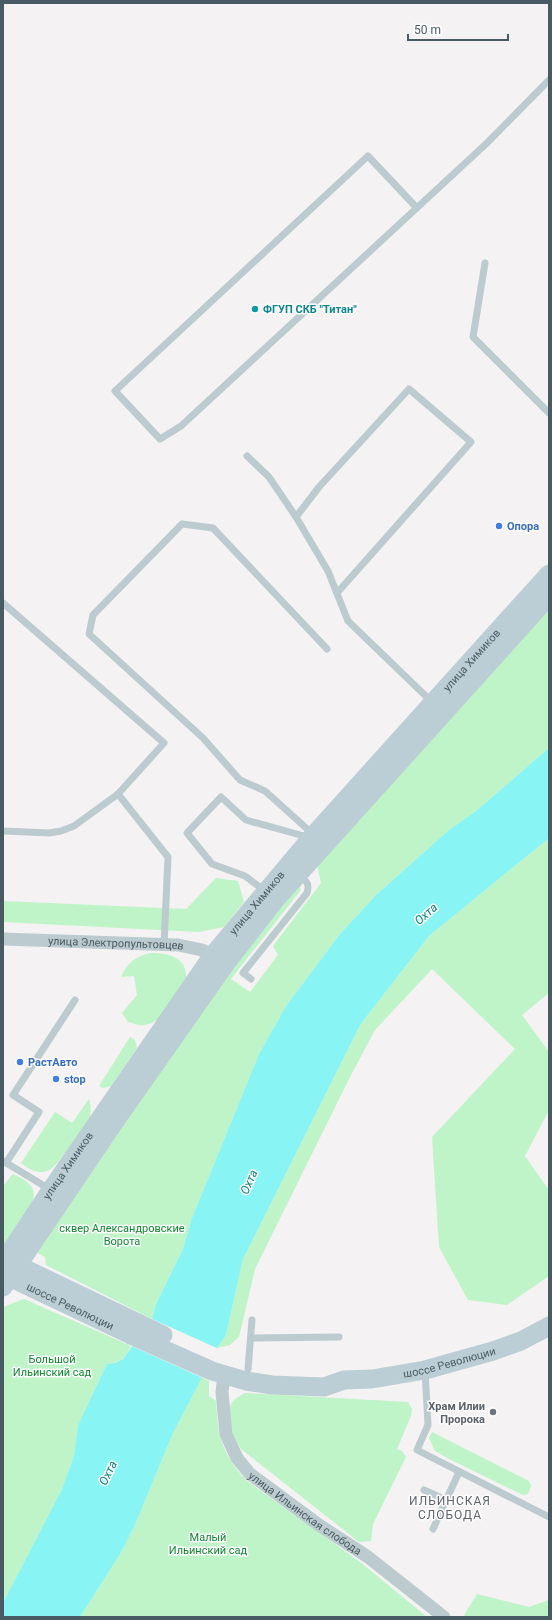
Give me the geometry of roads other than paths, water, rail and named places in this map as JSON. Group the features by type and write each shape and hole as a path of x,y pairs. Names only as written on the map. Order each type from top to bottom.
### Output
{"street":[{"name":"улица Химиков","path":"438,707 549,574"},
{"name":"улица Химиков","path":"6,1270 265,891 316,840 438,707 549,596"},
{"name":"улица Химиков","path":"219,959 299,875 316,840"},
{"name":"улица Электропультовцев","path":"3,939 189,946 202,950 219,959"},
{"name":"шоссе Революции","path":"6,1270 246,1381 272,1385 324,1387 344,1380"},
{"name":"шоссе Революции","path":"218,1369 248,1369 324,1375 344,1380 372,1379 425,1370 494,1351 549,1326"},
{"name":"улица Ильинская слобода","path":"218,1369 226,1434 237,1458 250,1474 319,1525 368,1557 444,1617"}],"lane":[{"path":"417,208 368,156 115,391 160,439 181,426 417,208 486,143 549,80"},
{"path":"484,263 473,337 549,413"},
{"path":"296,517 319,486 409,388 471,442 337,593"},
{"path":"247,456 269,477 296,517 328,571 348,621 438,707"},
{"path":"316,840 265,791 240,780 203,738 89,634 93,615 182,524 213,528 327,649"},
{"path":"3,603 164,743 118,794 74,826 61,831 49,833 3,831"},
{"path":"118,794 168,857 164,945"},
{"path":"265,891 245,876 212,864 187,833 221,797 246,820 316,840"},
{"path":"251,979 242,973 307,893 309,887 307,881 299,875"},
{"path":"57,1194 4,1162 39,1112 13,1095 74,1000"},
{"path":"248,1369 252,1338 252,1320"},
{"path":"252,1338 339,1337"},
{"path":"425,1370 428,1425 417,1450 549,1517"},
{"path":"433,1529 459,1472"},
{"path":"424,1490 446,1500"}],"water":[{"name":"Охта","path":"549,748 549,838 429,936 360,1025 243,1259 226,1335 217,1348 173,1433 135,1525 122,1551 80,1617 3,1617 3,1603 62,1489 74,1456 78,1425 107,1364 115,1363 123,1359 152,1319 156,1304 183,1249 192,1218 259,1054 286,1006 340,934 376,895 449,830 476,811"}],"place":[{"name":"ФГУП СКБ \"Титан\"","path":"255,309"},
{"name":"Опора","path":"499,526"},
{"name":"РастАвто","path":"20,1062"},
{"name":"stop","path":"56,1079"},
{"name":"Храм Илии Пророка","path":"493,1412"}],"district":[{"name":"ИЛЬИНСКАЯ СЛОБОДА","path":"450,1508"}],"park label":[{"name":"сквер Александровские Ворота","path":"122,1234"},
{"name":"Большой Ильинский сад","path":"52,1365"},
{"name":"Малый Ильинский сад","path":"208,1543"}]}
